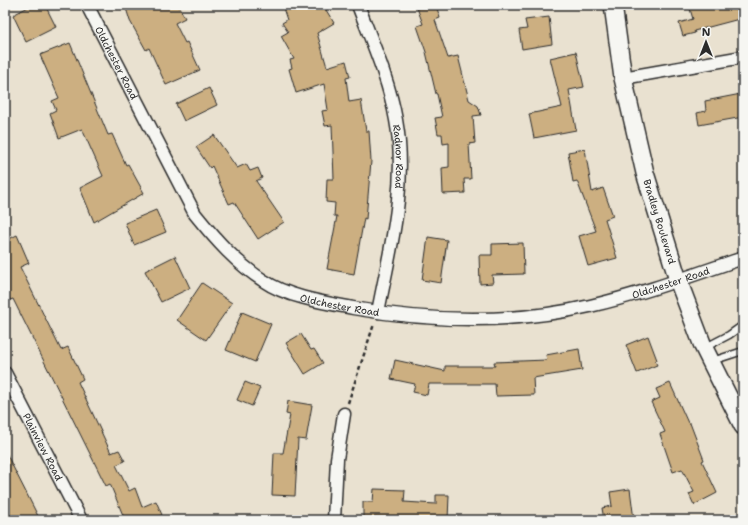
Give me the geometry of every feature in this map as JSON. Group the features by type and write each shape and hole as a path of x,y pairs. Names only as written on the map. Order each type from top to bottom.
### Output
{"main road":[{"name":"Bradley Boulevard","path":"612,5 623,78 645,173 678,280 708,355 743,426"}],"street":[{"name":"Oldchester Road","path":"87,5 195,214 216,241 234,259 265,282 307,299 378,312 454,320 532,316 590,306 742,262"},
{"name":"Radnor Road","path":"358,5 381,64 396,120 399,146 399,200 378,312"},
{"path":"623,78 743,57"},
{"name":"Plainview Road","path":"5,373 81,520"},
{"path":"334,520 337,459 344,414"}],"lane":[{"path":"708,355 729,335 743,325"},
{"path":"708,355 743,351"}],"path":[{"path":"344,414 378,312"}],"building":[{"path":"32,5 45,5 56,27 26,42 13,15"},
{"path":"125,5 178,5 185,18 175,23 185,43 187,42 200,70 166,85 149,48 146,50 130,21"},
{"path":"282,5 323,5 334,23 317,33 327,67 346,61 350,77 346,78 349,102 361,100 366,131 369,131 371,161 366,219 364,218 354,274 327,269 337,216 334,216 335,203 326,202 327,179 334,179 332,125 325,126 322,111 328,110 324,84 296,93 289,69 292,68 290,60 294,59 281,36 288,32 282,23 287,20"},
{"path":"416,5 436,5 440,18 435,20 448,58 458,56 469,100 478,106 481,115 473,116 475,143 469,144 471,179 464,179 465,193 443,194 442,168 449,167 449,143 443,144 442,134 438,134 435,118 442,117 426,52 417,26 423,24"},
{"path":"707,5 743,5 743,18 694,31 695,33 683,36 679,23 693,19 690,9"},
{"path":"549,17 552,44 522,49 519,30 527,29 525,20"},
{"path":"70,43 108,135 112,134 126,165 128,164 144,193 94,222 80,188 103,176 82,129 59,138 50,113 56,110 52,101 59,98 40,55"},
{"path":"576,52 584,87 569,90 576,130 534,138 529,114 562,107 550,58"},
{"path":"209,88 217,105 184,121 176,104"},
{"path":"741,94 743,117 699,125 697,113 706,111 705,101"},
{"path":"214,135 237,168 246,164 250,171 258,168 262,178 256,181 284,222 258,239 234,202 229,204 212,166 210,168 196,147"},
{"path":"585,149 592,192 603,188 613,216 605,219 617,258 588,266 579,236 596,231 577,181 573,182 568,152"},
{"path":"156,210 166,232 134,245 125,223"},
{"path":"17,235 29,263 20,267 61,350 68,347 83,379 78,382 111,453 119,450 125,461 116,465 129,491 135,488 142,507 156,501 162,515 151,520 125,520 110,484 106,486 13,299 10,300 5,290 5,241"},
{"path":"428,237 447,240 441,283 422,280"},
{"path":"523,243 524,274 492,275 493,283 480,284 479,255 492,255 492,244"},
{"path":"175,256 190,288 161,302 145,271"},
{"path":"202,283 232,303 206,340 177,320"},
{"path":"242,312 271,324 255,362 226,350"},
{"path":"301,334 311,350 314,349 323,363 305,374 286,343"},
{"path":"648,336 657,360 655,361 657,365 637,373 626,345"},
{"path":"579,349 582,370 533,378 534,395 496,396 495,384 429,384 427,395 413,392 415,384 391,379 395,360 445,371 445,366 495,366 494,362 547,360 546,355"},
{"path":"245,382 260,388 252,406 237,400"},
{"path":"670,383 688,423 690,423 704,460 702,461 717,493 694,505 689,494 694,492 682,469 673,472 660,434 665,432 651,402 660,398 656,389"},
{"path":"288,401 312,405 306,440 298,439 295,496 272,495 274,453 283,453 290,415 286,414"},
{"path":"5,451 40,520 10,520 5,511"},
{"path":"374,489 405,490 404,502 436,504 436,495 449,495 448,520 363,520 363,502 373,502"},
{"path":"630,489 634,520 604,520 602,508 612,506 610,492"}]}
